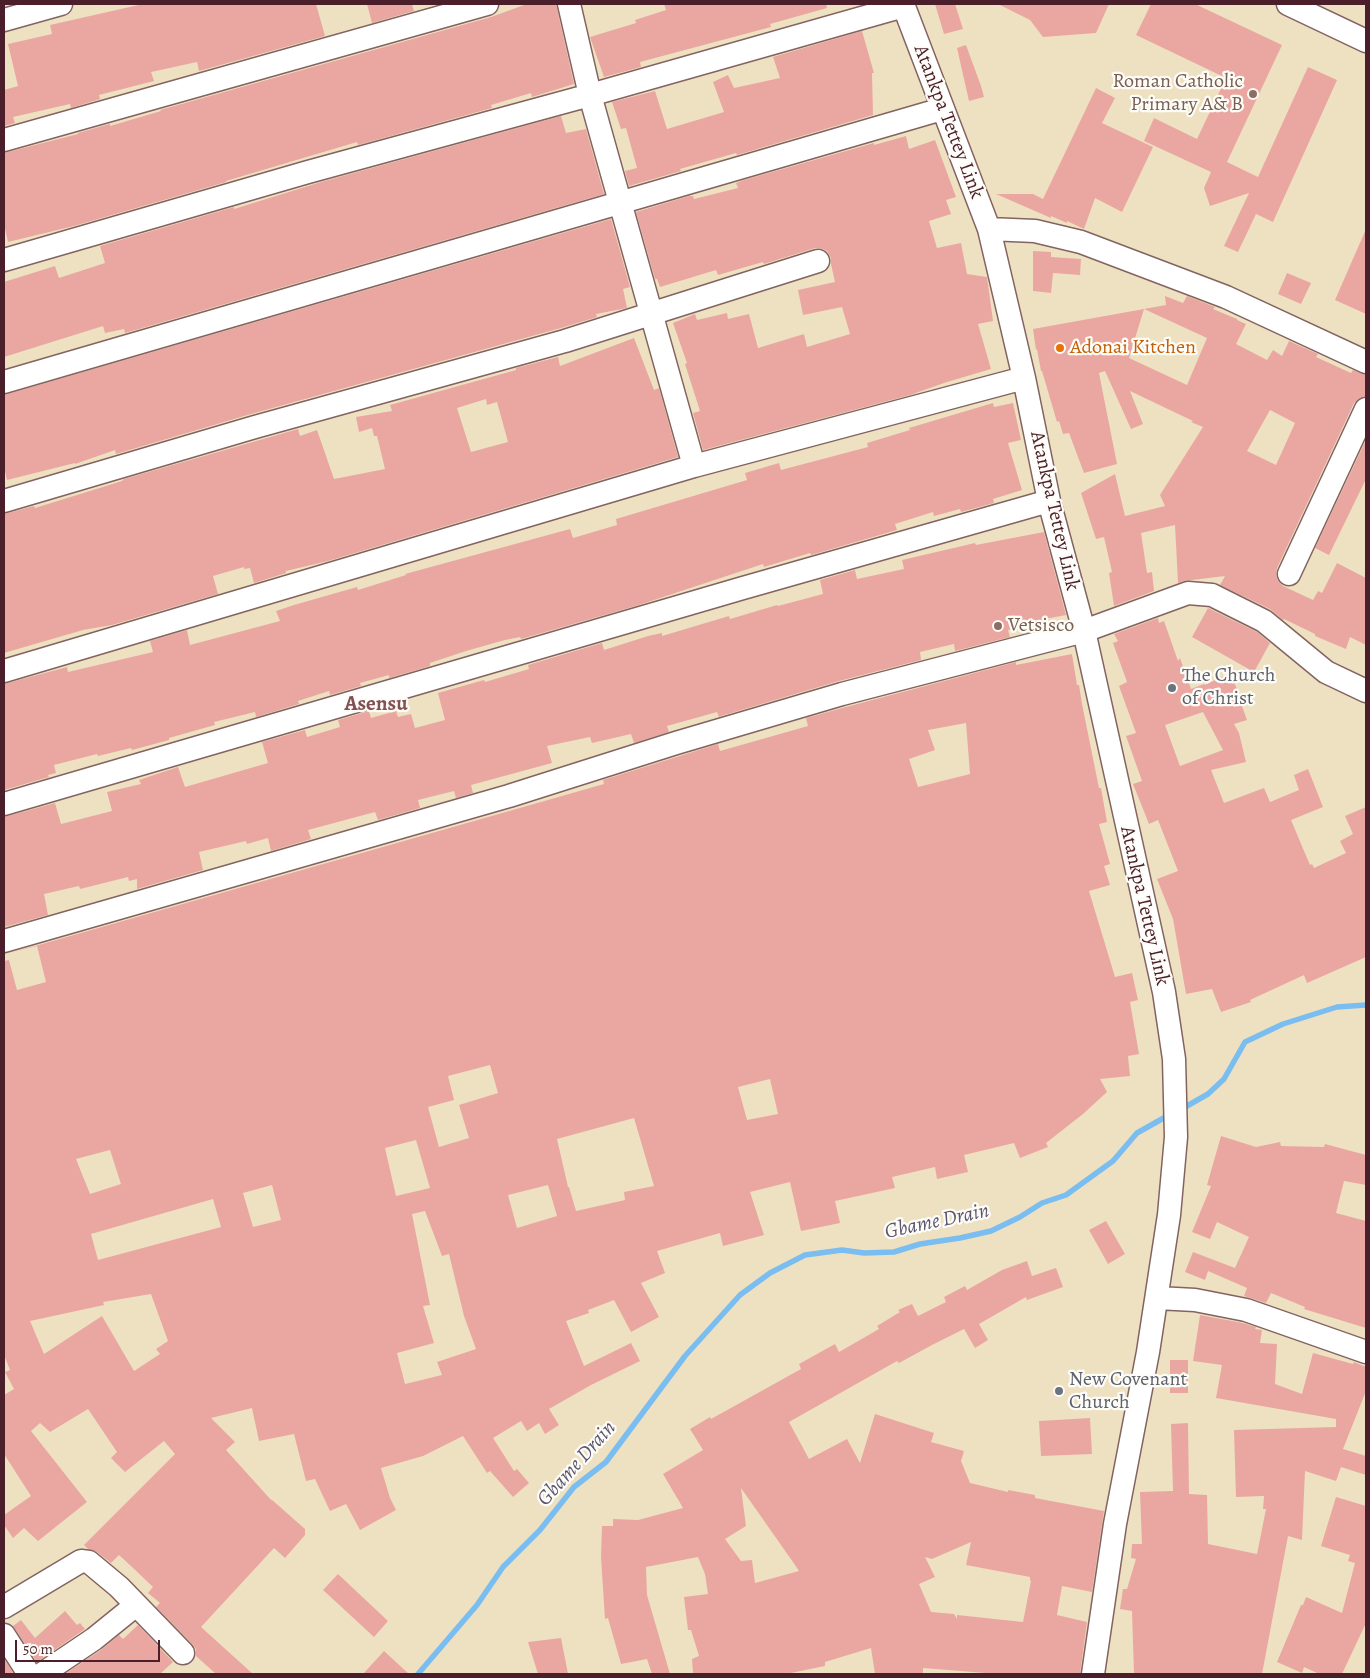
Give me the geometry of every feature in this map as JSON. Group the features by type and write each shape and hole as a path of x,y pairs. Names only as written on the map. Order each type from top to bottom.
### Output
{"street":[{"path":"4,20 61,4"},
{"path":"4,140 487,4"},
{"path":"569,4 590,95 619,203 694,466"},
{"path":"1288,4 1366,41"},
{"path":"4,260 308,172 590,95 903,5"},
{"name":"Atankpa Tettey Link","path":"903,5 989,229 1024,378 1049,501 1084,631 1164,992 1174,1059 1176,1137 1169,1216 1148,1352 1115,1524 1093,1674"},
{"path":"4,382 942,109"},
{"path":"989,229 1035,231 1081,242 1226,297 1366,362"},
{"path":"4,502 255,428 565,342 818,260"},
{"path":"4,671 694,466 1024,378"},
{"path":"1288,574 1366,409"},
{"path":"4,804 743,588 1049,501"},
{"path":"4,941 508,796 676,742 842,694 1084,631 1188,593 1212,595 1264,621 1326,672 1366,692"},
{"path":"1157,1298 1195,1300 1246,1310 1366,1352"},
{"path":"4,1606 81,1561 89,1562 119,1587 183,1652"},
{"path":"42,1674 94,1639 136,1606"},
{"path":"4,1634 29,1674"}],"building":[{"path":"143,4 316,4 325,36 199,71 197,62 151,72 154,81 99,95 100,99 71,108 70,104 13,117 15,123 4,126 4,90 18,86 8,44 52,34 50,25"},
{"path":"367,4 412,4 414,11 372,23"},
{"path":"527,4 556,4 574,84 532,97 531,93 491,105 492,108 358,145 357,142 74,226 8,242 4,224 4,153 110,124 110,126 160,110 491,17"},
{"path":"664,4 826,4 827,8 770,24 771,27 640,62 641,67 604,77 590,37 636,23 635,20 666,10"},
{"path":"935,4 955,4 963,29 944,34"},
{"path":"998,4 1109,4 1096,33 1043,37 1030,20"},
{"path":"1151,4 1195,4 1282,45 1227,162 1258,177 1308,67 1337,80 1273,222 1256,214 1238,252 1224,246 1249,193 1210,206 1204,188 1211,172 1144,141 1154,118 1197,139 1226,78 1136,35"},
{"path":"862,31 874,73 872,73 873,115 737,155 736,153 680,169 681,171 629,186 625,171 637,168 626,128 621,129 612,102 655,91 667,129 724,112 713,82 728,75 734,88 780,78 773,57"},
{"path":"966,45 984,97 969,101 957,48"},
{"path":"1096,88 1115,98 1102,123 1153,147 1122,212 1095,198 1084,229 1067,221 1067,223 1051,216 1051,218 996,194 1033,194 1043,199"},
{"path":"561,116 566,133 586,129 604,194 125,333 124,329 105,333 103,326 4,357 4,282 55,266 59,278 105,263 100,246 234,207 234,209 321,182"},
{"path":"906,136 909,149 935,140 956,197 946,200 951,214 929,221 937,248 961,243 967,274 987,277 993,321 978,324 991,369 910,395 703,450 693,413 700,411 685,364 687,363 673,323 695,314 697,320 727,313 728,319 749,314 758,348 804,334 807,347 850,334 842,307 803,315 798,290 835,282 831,258 827,251 815,248 764,264 763,262 718,275 716,270 660,287 657,279 655,279 636,212 689,196 693,196 694,199 738,188 736,183 744,180 874,143 874,145"},
{"path":"611,219 630,287 623,289 627,308 596,314 597,317 561,328 251,414 116,454 115,450 75,464 7,480 4,467 4,395"},
{"path":"1366,229 1366,314 1335,300"},
{"path":"1033,251 1051,252 1051,257 1081,259 1080,275 1053,273 1051,293 1033,291"},
{"path":"1287,273 1311,283 1301,304 1278,294"},
{"path":"1165,296 1183,303 1187,296 1215,307 1213,309 1246,324 1236,344 1267,360 1273,350 1282,356 1289,341 1318,354 1316,357 1351,373 1353,370 1366,375 1366,396 1359,398 1354,403 1277,568 1276,575 1278,581 1283,586 1313,600 1318,591 1322,593 1337,563 1366,578 1366,645 1350,637 1346,649 1315,636 1315,634 1283,620 1270,609 1220,585 1225,576 1178,583 1175,525 1141,533 1147,573 1152,572 1154,591 1114,606 1109,573 1112,572 1104,537 1096,539 1081,493 1115,474 1125,516 1165,506 1160,495 1203,427 1130,391 1143,424 1131,429 1105,371 1099,373 1117,464 1084,473 1069,433 1063,434 1059,421 1057,422 1041,371 1033,329 1166,305","holes":["1144,309 1207,338 1187,385 1129,358","1270,410 1295,423 1276,465 1247,451"]},
{"path":"634,338 654,390 659,388 678,457 328,561 286,571 286,573 254,583 250,568 244,569 244,567 213,576 218,594 112,625 83,630 4,653 4,514 34,506 35,508 124,479 298,429 300,436 317,430 334,479 385,469 377,436 374,436 372,428 359,432 356,417 392,411 390,405 558,357 560,366","holes":["486,399 487,405 497,402 508,442 471,452 457,408"]},
{"path":"993,403 994,407 1013,403 1021,440 1008,443 1022,490 993,499 994,503 961,512 960,509 934,516 933,512 895,524 897,530 764,567 763,564 639,605 521,639 520,637 505,640 466,651 430,663 430,666 389,678 389,675 360,683 361,686 330,695 329,691 298,701 299,704 256,717 255,712 214,722 215,725 132,750 131,748 98,756 97,754 54,765 56,773 48,775 49,777 4,790 4,684 67,667 68,672 153,652 150,641 187,630 190,645 280,621 276,611 294,605 357,587 358,590 405,574 570,529 573,538 617,525 616,519 747,480 745,473 779,463 781,470 868,447 867,443 910,430 909,428"},
{"path":"1366,440 1366,479 1329,555 1315,548"},
{"path":"1044,532 1066,615 1045,619 1046,623 1008,630 1010,637 955,651 954,644 920,652 921,660 839,681 719,717 717,712 667,726 669,732 634,743 631,734 592,743 590,737 547,746 552,763 471,785 473,793 456,798 454,791 418,800 420,808 378,820 375,812 308,830 311,839 271,851 268,838 247,844 246,841 199,852 203,870 137,889 137,879 129,881 128,877 80,889 79,886 44,894 48,915 4,927 4,817 55,803 61,824 112,811 107,792 141,784 139,780 178,767 185,787 268,763 262,742 305,730 307,737 340,727 338,720 369,711 371,718 396,711 398,717 411,714 415,728 445,720 438,693 529,669 528,665 602,643 604,650 648,636 662,633 662,636 729,616 730,619 823,594 820,580 855,570 857,579 904,569 902,560 975,543 976,545"},
{"path":"1208,608 1257,632 1270,643 1254,672 1192,637"},
{"path":"1158,618 1159,623 1164,621 1178,661 1180,658 1191,689 1205,685 1230,673 1244,705 1242,706 1247,720 1234,724 1239,733 1246,762 1211,770 1224,803 1264,788 1270,802 1299,790 1294,775 1308,769 1323,807 1291,820 1310,865 1312,864 1314,868 1346,853 1340,841 1353,834 1345,816 1366,807 1366,957 1307,983 1304,975 1250,1000 1251,1002 1221,1012 1212,989 1186,994 1173,919 1157,879 1178,871 1158,820 1149,824 1133,784 1142,781 1126,736 1136,733 1119,686 1127,682 1113,643 1118,641 1114,634","holes":["1203,712 1223,750 1180,766 1165,725"]},
{"path":"1072,654 1107,822 1099,824 1110,864 1104,866 1110,885 1089,891 1115,977 1132,973 1138,1000 1130,1002 1139,1054 1128,1056 1130,1076 1100,1079 1107,1092 1046,1143 1048,1147 1020,1158 1014,1143 964,1155 968,1172 937,1179 935,1167 892,1177 895,1188 835,1201 840,1223 801,1231 790,1182 750,1192 764,1235 723,1246 720,1233 657,1251 665,1273 641,1283 659,1317 631,1332 614,1300 588,1310 589,1313 566,1321 584,1366 631,1343 640,1361 591,1385 549,1409 559,1425 545,1434 539,1423 527,1431 521,1421 493,1438 514,1471 517,1469 529,1483 513,1497 490,1471 487,1473 463,1436 423,1456 381,1468 390,1498 396,1510 360,1530 346,1504 330,1511 315,1479 306,1481 294,1434 259,1441 252,1408 211,1418 235,1442 226,1450 272,1501 271,1499 305,1529 305,1535 285,1558 274,1548 201,1627 253,1674 216,1674 196,1656 196,1649 192,1644 156,1607 160,1603 148,1593 153,1587 119,1555 111,1563 84,1545 175,1454 164,1441 125,1472 111,1458 117,1452 88,1409 50,1432 40,1423 31,1431 87,1502 38,1541 24,1528 13,1538 4,1525 4,1515 31,1496 4,1454 4,1395 14,1389 5,1372 10,1370 4,1355 4,961 9,960 17,990 46,982 37,946 14,952 604,784 603,780 718,744 720,751 808,726 806,718 1016,662 1016,665","holes":["966,723 970,774 918,787 909,759 935,750 928,730","490,1065 498,1093 459,1105 469,1138 439,1147 428,1107 454,1100 448,1076","770,1079 778,1114 747,1120 738,1087","634,1118 654,1186 624,1192 625,1200 576,1211 557,1139","416,1140 430,1188 396,1196 385,1148","110,1150 121,1184 90,1194 76,1159","272,1185 281,1220 253,1227 243,1193","548,1185 557,1216 517,1228 508,1195","213,1199 221,1227 98,1260 91,1234","425,1211 442,1256 449,1254 464,1316 476,1349 437,1362 442,1375 405,1384 397,1353 434,1343 423,1306 430,1305 412,1214","151,1294 168,1341 156,1349 160,1354 134,1371 102,1316 44,1354 30,1321 104,1305 103,1302"]},
{"path":"1221,1136 1256,1147 1280,1142 1281,1146 1324,1147 1325,1144 1366,1155 1366,1185 1344,1181 1336,1213 1366,1221 1366,1328 1304,1309 1305,1307 1271,1293 1266,1303 1244,1296 1247,1288 1208,1271 1205,1280 1185,1272 1193,1252 1235,1268 1249,1237 1217,1222 1210,1239 1192,1232 1211,1186 1207,1185"},
{"path":"1106,1221 1125,1254 1108,1264 1089,1230"},
{"path":"1027,1261 1032,1276 1056,1268 1063,1287 1027,1300 1026,1297 979,1324 988,1340 975,1348 964,1329 899,1363 897,1361 789,1422 809,1459 847,1439 860,1463 875,1414 934,1433 931,1442 964,1451 961,1461 970,1483 1008,1492 1008,1490 1035,1495 1035,1498 1104,1511 1092,1592 1062,1586 1057,1615 1087,1622 1080,1674 998,1674 923,1668 923,1674 875,1674 871,1648 825,1662 825,1666 786,1674 693,1674 692,1659 699,1656 691,1630 688,1630 684,1597 708,1594 705,1574 698,1557 646,1567 647,1595 670,1674 652,1674 647,1659 621,1664 608,1618 605,1619 601,1557 602,1526 613,1526 613,1519 638,1520 683,1508 663,1474 703,1450 690,1429 801,1369 799,1364 835,1344 839,1352 879,1329 877,1326 900,1312 898,1310 912,1304 918,1316 946,1302 944,1297 965,1286 967,1290 1002,1270","holes":["741,1488 795,1565 799,1571 755,1583 752,1560 741,1561 725,1539 746,1526","971,1542 966,1565 1030,1577 1031,1581 1023,1622 957,1615 957,1619 954,1614 931,1612 919,1584 935,1577 925,1557 932,1559"]},
{"path":"1200,1315 1243,1323 1262,1330 1260,1343 1277,1344 1275,1384 1302,1394 1313,1353 1353,1364 1354,1362 1366,1367 1366,1391 1343,1449 1366,1456 1366,1475 1341,1467 1336,1481 1305,1471 1302,1540 1288,1536 1262,1674 1134,1674 1132,1611 1120,1609 1123,1589 1127,1589 1136,1559 1131,1558 1132,1544 1142,1544 1140,1492 1173,1491 1171,1424 1188,1423 1189,1494 1207,1495 1208,1544 1257,1554 1266,1509 1263,1509 1264,1496 1236,1497 1234,1430 1336,1427 1336,1419 1216,1398 1222,1365 1193,1361"},
{"path":"1170,1360 1188,1360 1188,1393 1170,1393"},
{"path":"1090,1418 1092,1454 1041,1456 1039,1421"},
{"path":"1336,1497 1366,1506 1366,1623 1342,1674 1319,1674 1304,1667 1302,1673 1277,1662 1301,1605 1303,1605 1306,1597 1342,1613 1355,1563 1348,1561 1350,1555 1321,1546"},
{"path":"338,1574 388,1621 374,1637 323,1590"},
{"path":"65,1611 77,1625 80,1623 85,1629 37,1662 13,1626 21,1620 35,1638"},
{"path":"138,1625 173,1662 160,1674 65,1674 101,1650 119,1635 123,1639"},
{"path":"561,1638 568,1674 538,1674 528,1642"},
{"path":"384,1651 409,1674 363,1674"},
{"path":"4,1659 14,1674 4,1674"}],"waterway":[{"name":"Gbame Drain","path":"1180,1110 1208,1094 1224,1079 1245,1042 1283,1024 1337,1007 1366,1005"},
{"name":"Gbame Drain","path":"418,1674 477,1605 503,1567 540,1530 574,1487 606,1462 685,1356 740,1295 770,1273 805,1255 842,1250 864,1253 894,1252 920,1244 991,1231 1020,1217 1042,1203 1066,1195 1113,1161 1137,1133 1169,1115"}],"place":[{"name":"Roman Catholic Primary A& B","path":"1253,94"},
{"name":"Adonai Kitchen","path":"1060,348"},
{"name":"Vetsisco","path":"998,626"},
{"name":"The Church of Christ","path":"1172,688"},
{"name":"New Covenant Church","path":"1059,1391"}],"district":[{"name":"Asensu","path":"376,705"}]}
